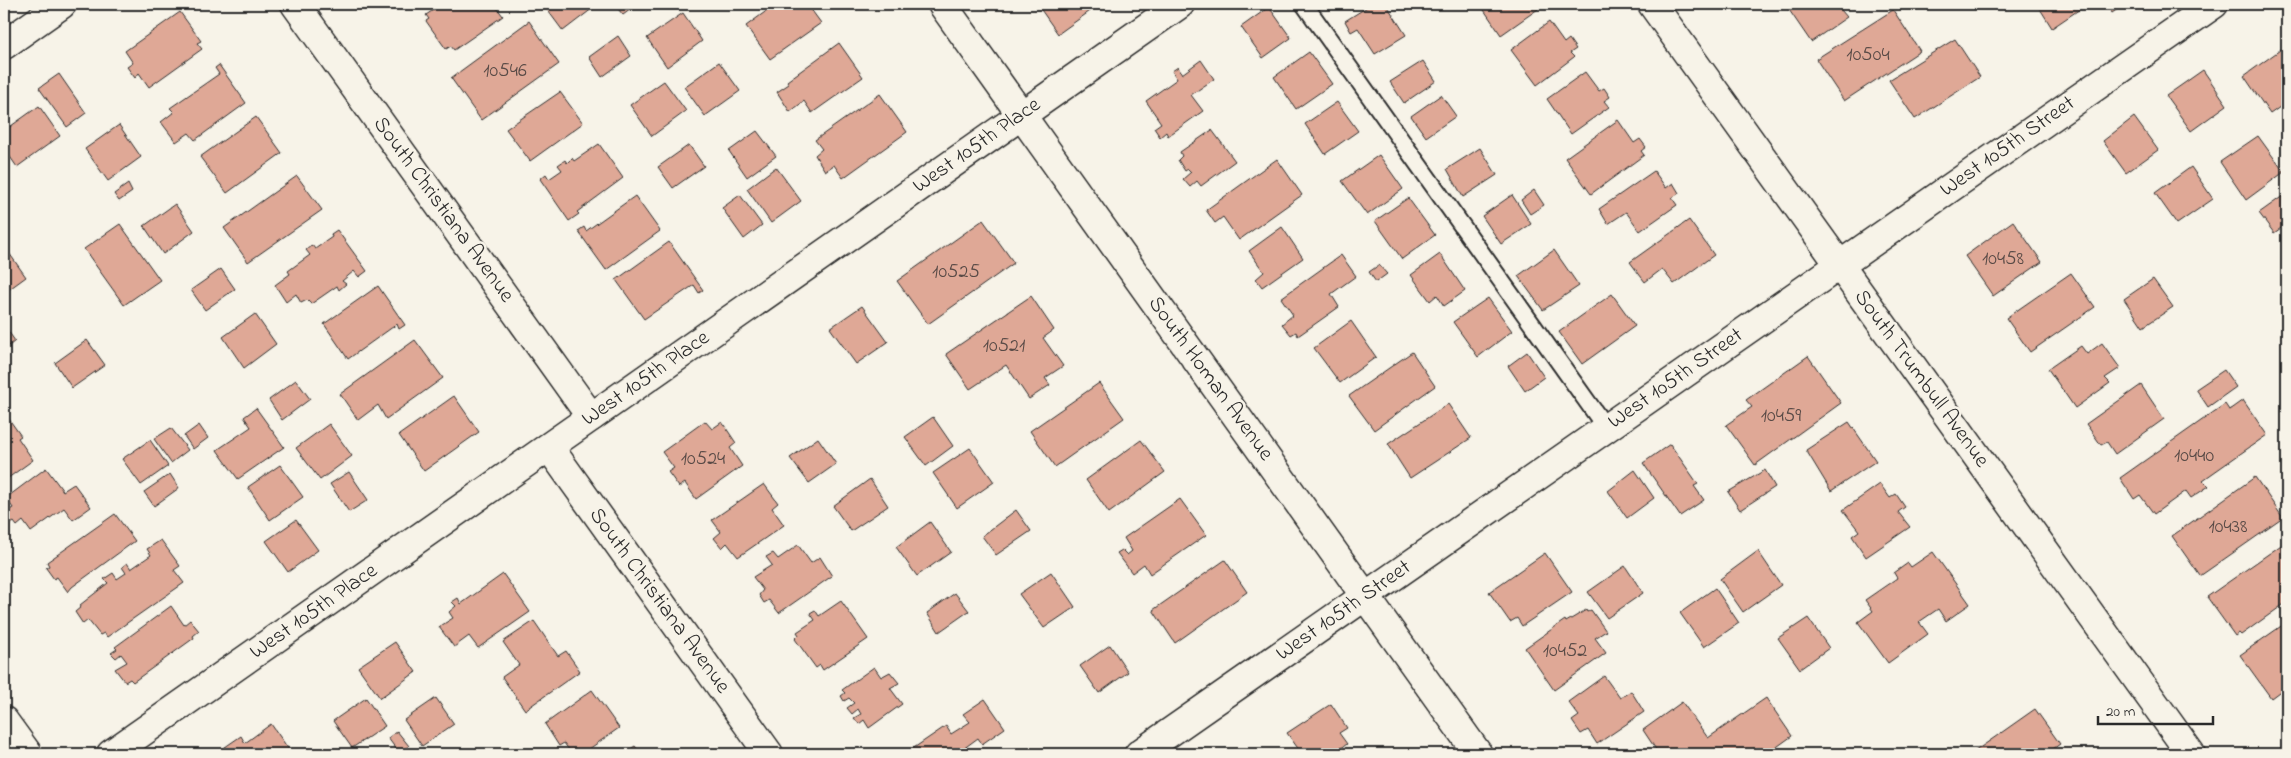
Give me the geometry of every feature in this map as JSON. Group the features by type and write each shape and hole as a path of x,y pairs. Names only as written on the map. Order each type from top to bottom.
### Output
{"street":[{"path":"4,45 62,4"},
{"name":"South Christiana Avenue","path":"295,4 591,417"},
{"name":"South Homan Avenue","path":"942,4 1478,754"},
{"name":"West 105th Place","path":"111,754 1180,4"},
{"name":"South Trumbull Avenue","path":"1652,4 2191,754"},
{"name":"West 105th Street","path":"1139,754 2214,4"},
{"name":"South Christiana Avenue","path":"549,447 769,754"},
{"path":"4,721 28,754"}],"lane":[{"path":"1304,4 1606,428"}],"building":[{"path":"442,4 494,4 503,16 454,50 451,46 446,49 426,21 429,19 426,15"},
{"path":"543,4 596,4 597,5 563,31"},
{"path":"614,4 638,4 623,15"},
{"path":"776,4 807,4 821,23 770,59 746,26"},
{"path":"1037,4 1100,4 1058,34"},
{"path":"1372,4 1386,4 1406,35 1375,54 1358,28 1351,32 1345,21"},
{"path":"1480,4 1535,4 1538,9 1501,35"},
{"path":"1785,4 1836,4 1847,17 1811,42"},
{"path":"2037,4 2080,4 2083,7 2052,28"},
{"path":"2106,4 2125,4 2112,13"},
{"path":"1269,7 1291,38 1263,58 1241,27"},
{"path":"1893,10 1920,51 1844,101 1816,59"},
{"path":"180,12 201,41 197,43 202,49 149,87 139,73 135,78 127,67 133,63 125,51"},
{"path":"683,13 702,41 667,67 647,38"},
{"path":"529,21 559,64 481,120 451,78"},
{"path":"1549,22 1564,43 1569,39 1576,49 1570,53 1574,57 1537,85 1511,50"},
{"path":"618,36 631,56 602,77 589,57"},
{"path":"1955,39 1980,77 1915,119 1889,80"},
{"path":"839,43 863,77 812,113 804,101 790,112 777,92 789,84 787,81"},
{"path":"2287,45 2287,102 2270,114 2244,76"},
{"path":"1309,52 1332,84 1296,109 1274,77"},
{"path":"1201,60 1214,79 1191,95 1203,111 1168,136 1166,132 1160,137 1154,128 1161,123 1146,101 1177,79 1172,71 1178,67 1182,74"},
{"path":"1423,61 1436,81 1404,103 1390,82"},
{"path":"719,62 740,91 705,116 684,87"},
{"path":"219,65 246,103 195,140 189,133 176,142 161,122 174,112 170,108 219,74 215,68"},
{"path":"2203,70 2227,105 2191,131 2166,96"},
{"path":"1585,72 1599,91 1604,88 1610,97 1604,101 1609,107 1571,134 1547,99"},
{"path":"59,74 86,113 67,127 39,88"},
{"path":"664,81 686,111 652,136 630,105"},
{"path":"560,92 583,123 530,161 506,129"},
{"path":"880,94 907,132 843,178 834,165 825,171 815,155 822,149 815,140"},
{"path":"1441,95 1456,116 1426,137 1411,116"},
{"path":"1337,102 1358,131 1325,154 1305,124"},
{"path":"39,106 60,136 17,167 4,148 4,131"},
{"path":"256,117 282,153 227,193 200,157"},
{"path":"2134,117 2158,150 2126,173 2103,141"},
{"path":"1618,120 1634,143 1640,139 1646,147 1641,151 1644,155 1591,194 1565,158"},
{"path":"119,125 141,157 108,181 85,149"},
{"path":"1212,130 1235,161 1201,186 1197,181 1190,187 1183,179 1191,172 1188,169 1185,171 1178,160 1182,156 1180,152"},
{"path":"757,131 776,156 747,177 729,151"},
{"path":"2258,136 2284,172 2246,200 2220,162"},
{"path":"599,144 623,178 577,212 579,214 569,221 540,179 546,174 549,179 562,170 558,165 565,160 567,163 572,158 574,161"},
{"path":"689,145 704,166 673,188 658,167"},
{"path":"1480,148 1497,175 1463,197 1447,169"},
{"path":"1379,155 1403,189 1367,215 1342,181"},
{"path":"1277,159 1302,195 1239,240 1223,217 1215,223 1206,210"},
{"path":"776,167 801,201 771,223 747,189"},
{"path":"2191,167 2213,199 2177,224 2155,193"},
{"path":"1654,171 1666,188 1673,183 1679,193 1672,198 1677,205 1640,231 1626,212 1608,224 1599,209"},
{"path":"297,176 322,210 248,262 224,228"},
{"path":"128,184 132,192 119,201 114,194"},
{"path":"1534,190 1544,205 1530,214 1521,200"},
{"path":"2287,193 2287,224 2274,233 2259,213"},
{"path":"740,195 762,225 744,239 722,208"},
{"path":"1512,195 1531,224 1501,244 1482,216"},
{"path":"635,196 660,231 606,270 578,231 584,227 586,231"},
{"path":"1408,198 1435,235 1402,259 1375,221"},
{"path":"175,204 194,231 163,254 144,226"},
{"path":"983,220 1014,263 928,324 897,281"},
{"path":"1689,220 1714,255 1674,284 1662,269 1645,282 1630,262"},
{"path":"2013,221 2042,262 1993,296 1965,256"},
{"path":"120,224 160,280 124,305 84,249"},
{"path":"1282,227 1303,258 1262,287 1256,279 1264,272 1249,251"},
{"path":"337,230 367,271 359,277 354,271 342,281 346,284 339,290 337,286 311,304 307,300 301,303 296,294 286,302 275,285 290,274 288,271 310,255 306,250 312,245 315,249 332,237 331,234"},
{"path":"669,242 703,290 699,293 694,285 644,319 616,280"},
{"path":"1554,250 1579,286 1543,310 1518,276"},
{"path":"9,253 26,277 4,293 4,257"},
{"path":"1440,254 1465,291 1444,306 1437,295 1430,301 1411,275"},
{"path":"1341,255 1356,276 1331,294 1339,307 1298,336 1296,332 1291,335 1282,324 1293,315 1281,298"},
{"path":"1379,265 1387,274 1376,282 1369,272"},
{"path":"221,269 235,289 205,310 191,290"},
{"path":"2071,273 2095,307 2030,352 2006,318"},
{"path":"2153,279 2173,307 2143,327 2124,299"},
{"path":"378,286 405,325 399,329 397,324 348,359 324,324"},
{"path":"1612,294 1635,326 1582,364 1559,332"},
{"path":"1031,296 1054,330 1043,338 1063,366 1045,378 1050,385 1029,399 1006,365 970,389 946,354"},
{"path":"1488,298 1512,331 1478,357 1453,322"},
{"path":"862,306 888,342 856,364 830,328"},
{"path":"255,314 276,344 244,368 223,337"},
{"path":"1351,321 1376,357 1340,383 1314,348"},
{"path":"4,325 15,341 4,350"},
{"path":"87,340 105,365 72,388 55,363"},
{"path":"415,340 443,378 386,419 378,405 358,420 340,394"},
{"path":"2102,343 2120,368 2105,378 2110,383 2075,408 2048,369 2081,346 2087,354"},
{"path":"1412,352 1435,386 1374,430 1349,396"},
{"path":"1527,352 1544,377 1525,391 1508,366"},
{"path":"1808,356 1841,403 1755,465 1726,425 1752,407 1746,400"},
{"path":"2224,370 2236,387 2208,407 2196,389"},
{"path":"296,380 310,399 282,420 269,400"},
{"path":"1099,383 1124,418 1055,467 1030,431"},
{"path":"2141,385 2164,419 2115,454 2107,442 2101,445 2086,424"},
{"path":"454,396 479,432 424,471 399,435"},
{"path":"2243,400 2267,435 2203,480 2209,486 2191,498 2186,491 2154,514 2140,495 2134,499 2120,478 2225,404 2229,410"},
{"path":"1448,404 1471,438 1410,478 1388,444"},
{"path":"256,408 284,447 238,479 217,450 251,427 244,417"},
{"path":"6,415 21,436 18,438 33,460 4,481 4,416"},
{"path":"933,417 953,446 926,466 905,437"},
{"path":"705,421 712,429 722,422 736,443 730,448 742,466 696,499 685,483 679,487 668,472 674,468 662,452"},
{"path":"1849,422 1876,461 1831,491 1806,450"},
{"path":"329,424 352,456 320,480 296,448"},
{"path":"199,425 208,438 193,449 184,436"},
{"path":"171,428 188,450 171,463 154,439"},
{"path":"818,438 836,464 809,483 790,458"},
{"path":"150,440 168,466 141,485 122,459"},
{"path":"1141,440 1165,472 1109,513 1086,480"},
{"path":"1670,444 1698,484 1694,486 1704,500 1680,516 1643,463"},
{"path":"970,448 994,482 957,508 933,473"},
{"path":"280,465 303,497 270,520 248,487"},
{"path":"46,468 63,491 74,484 91,507 73,520 64,508 31,532 23,521 17,526 14,522 9,525 4,518 8,515 6,512 13,508 6,498"},
{"path":"1635,470 1654,498 1627,518 1608,491"},
{"path":"1765,470 1775,487 1740,510 1728,492"},
{"path":"349,472 368,500 349,512 330,484"},
{"path":"170,474 179,488 154,506 144,492"},
{"path":"2255,477 2283,518 2200,576 2172,536"},
{"path":"870,479 888,506 851,531 833,506"},
{"path":"764,484 778,503 772,508 784,525 738,557 727,543 722,548 714,538 721,532 712,520"},
{"path":"1880,484 1890,498 1896,494 1905,507 1898,512 1910,527 1866,557 1852,536 1859,531 1843,510"},
{"path":"1180,499 1206,535 1150,574 1144,564 1132,573 1117,553 1122,550 1127,555 1132,551 1124,538"},
{"path":"1016,510 1031,531 996,555 982,536"},
{"path":"115,514 135,541 72,587 68,592 57,577 54,579 46,568 49,566 47,562"},
{"path":"296,520 318,550 288,572 266,541"},
{"path":"930,522 951,552 917,576 896,547"},
{"path":"161,540 180,566 174,570 184,583 107,637 104,633 100,635 88,620 83,624 75,612 81,607 80,605 108,583 104,579 113,573 117,579 126,573 122,567 127,563 131,569 151,555 147,549"},
{"path":"2287,541 2287,602 2241,635 2239,633 2235,636 2207,597"},
{"path":"798,545 811,563 820,557 832,576 779,613 769,600 764,603 759,595 763,590 753,577 772,565 766,557 773,553 778,559"},
{"path":"1758,551 1781,585 1743,612 1720,579"},
{"path":"1933,552 1970,604 1946,621 1938,609 1919,622 1928,634 1888,663 1858,622 1873,611 1865,600 1897,578 1894,573 1908,563 1911,567"},
{"path":"1545,553 1572,592 1522,626 1517,618 1510,622 1489,592"},
{"path":"1225,560 1247,592 1175,643 1153,610"},
{"path":"1625,566 1643,593 1607,618 1588,592"},
{"path":"1051,572 1075,607 1044,628 1019,594"},
{"path":"503,574 530,612 478,648 469,636 454,647 439,627 453,618 449,612 456,606 452,602 458,598 461,604"},
{"path":"1715,588 1739,623 1704,647 1680,613"},
{"path":"955,593 969,611 939,632 927,613"},
{"path":"841,601 868,639 823,670 820,665 816,668 795,639 799,635 797,632 815,620 810,613 815,610 819,616"},
{"path":"171,606 184,625 190,620 199,631 193,636 194,638 133,682 130,679 125,682 115,669 127,662 121,654 116,658 111,653 117,649 115,647"},
{"path":"1586,610 1587,612 1591,610 1606,631 1595,638 1606,653 1554,690 1525,648 1565,620 1566,622"},
{"path":"1808,618 1829,648 1800,669 1778,638"},
{"path":"534,621 558,656 566,651 580,671 525,710 502,677 519,665 503,642"},
{"path":"2287,622 2287,686 2271,698 2240,655"},
{"path":"395,642 416,672 380,698 358,667"},
{"path":"1110,645 1128,672 1099,693 1080,666"},
{"path":"874,667 881,677 890,672 899,683 890,688 902,704 869,728 864,720 859,724 854,718 861,714 858,709 852,714 847,708 854,703 849,698 844,701 841,696 845,693 842,690"},
{"path":"1604,676 1620,698 1631,691 1644,712 1597,744 1588,730 1581,734 1572,721 1579,716 1568,702"},
{"path":"592,690 619,728 582,754 572,754 564,743 559,746 545,724"},
{"path":"366,698 385,726 352,748 333,721"},
{"path":"436,698 454,724 422,746 404,720"},
{"path":"1766,698 1792,736 1767,754 1659,754 1643,730 1682,702 1708,738"},
{"path":"985,699 1005,728 982,744 978,738 963,749 966,754 905,754 946,726 951,734 970,722 963,714"},
{"path":"1331,704 1347,728 1339,733 1347,744 1333,754 1302,754 1287,733"},
{"path":"2035,709 2060,744 2046,754 1971,754"},
{"path":"271,724 292,754 215,754 241,736 245,743"},
{"path":"397,731 409,746 399,753 388,738"},
{"path":"635,746 641,754 627,754 626,752"}]}
